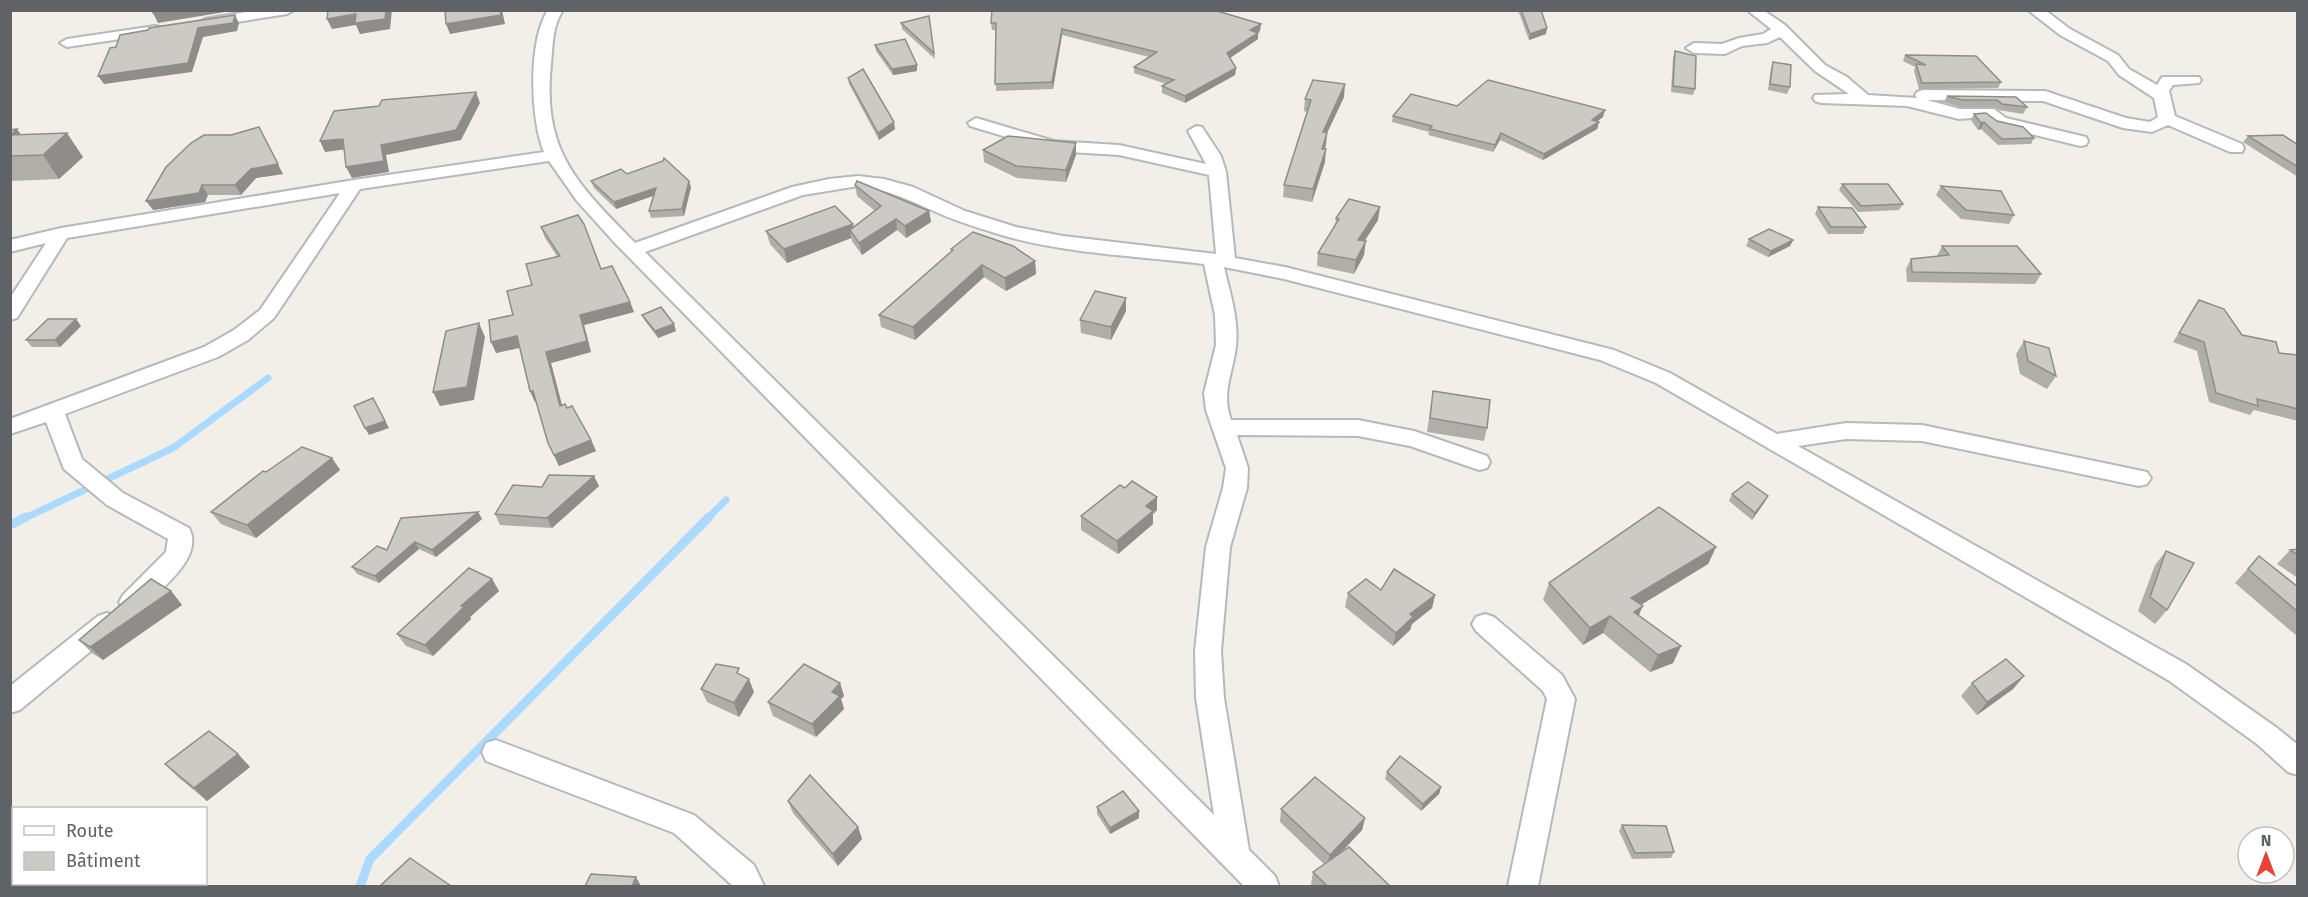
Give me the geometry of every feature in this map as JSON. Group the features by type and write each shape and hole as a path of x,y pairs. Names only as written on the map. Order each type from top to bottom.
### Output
{"street":[{"path":"194,24 287,10"},
{"path":"556,10 549,19 543,65 542,117 546,136 555,155 587,202 1264,886"},
{"path":"1754,10 1780,28 1820,69 1841,80 1861,96 1859,101"},
{"path":"2035,10 2065,32 2114,58 2124,72 2163,96"},
{"path":"67,43 171,28"},
{"path":"1694,48 1725,49 1733,42 1766,41 1776,35 1780,28"},
{"path":"2167,119 2161,91 2168,80 2193,80"},
{"path":"1917,103 1919,95 2045,96 2123,123 2152,127 2167,119"},
{"path":"1821,98 1917,103 1959,114 1988,112 2000,122 2080,141"},
{"path":"2167,119 2236,148"},
{"path":"976,123 1053,146 1119,150 1217,172"},
{"path":"1196,131 1212,156 1217,172 1226,345 1215,393 1217,410 1237,468 1235,488 1218,547 1208,651 1210,698 1235,858"},
{"path":"10,246 61,234 354,185 555,155"},
{"path":"632,250 798,191 829,184 858,181 884,184 959,215 1012,232 1063,242 1220,261 1286,273 1607,355 1663,378 2177,672 2266,736 2298,763"},
{"path":"10,428 211,352 241,335 267,314 354,185"},
{"path":"10,314 61,234"},
{"path":"13,702 131,604 176,557 182,544 180,534 115,499 72,463 53,411"},
{"path":"1222,427 1358,428 1414,439 1479,462"},
{"path":"1775,442 1846,431 1922,433 2139,478"},
{"path":"1485,624 1553,683 1561,699 1523,886"},
{"path":"496,753 684,824 743,875 750,886"}],"building":[{"path":"328,10 386,10 385,19 355,23 356,14 327,19"},
{"path":"445,10 500,10 501,15 446,24"},
{"path":"992,10 1214,10 1261,24 1250,30 1258,33 1227,53 1236,68 1185,96 1162,86 1174,80 1134,67 1157,52 1062,29 1052,82 995,84 996,23 991,23"},
{"path":"1521,10 1541,10 1547,28 1530,34"},
{"path":"235,15 233,23 198,28 188,63 98,76 110,48 116,47 120,35 149,28"},
{"path":"929,16 934,53 901,23"},
{"path":"905,39 917,65 892,69 875,45"},
{"path":"1675,51 1696,56 1695,89 1673,86"},
{"path":"1905,55 1976,56 2001,82 1922,83 1916,64 1926,65"},
{"path":"1773,62 1791,65 1790,87 1770,84"},
{"path":"863,69 894,122 878,133 848,78"},
{"path":"1313,80 1345,84 1323,132 1327,133 1322,149 1326,149 1313,189 1284,185 1311,100 1305,99"},
{"path":"1488,80 1605,110 1592,120 1599,122 1544,154 1501,133 1495,145 1430,129 1432,126 1393,116 1411,94 1457,106"},
{"path":"476,92 456,130 381,145 384,161 346,167 343,139 320,141 334,111 379,106 382,100"},
{"path":"1947,96 2016,97 2027,107 2002,104 1997,100 1963,100"},
{"path":"1986,113 1997,121 2023,127 2034,138 2002,139 1984,122 1981,123 1974,114"},
{"path":"259,127 278,164 251,169 235,185 202,185 199,193 146,201 166,167 191,143 204,135 231,135"},
{"path":"17,129 11,135 67,133 43,155 10,156 10,130"},
{"path":"2283,135 2298,145 2298,167 2248,136"},
{"path":"1008,136 1076,143 1066,170 1016,166 983,150"},
{"path":"664,158 689,181 682,209 649,211 656,188 614,202 591,181 621,169 627,174 663,161"},
{"path":"857,181 929,211 905,226 896,219 859,243 850,230 881,206 855,185"},
{"path":"1842,184 1888,184 1903,204 1861,206"},
{"path":"1941,186 2001,191 2014,215 1966,210"},
{"path":"1349,199 1380,207 1358,240 1366,241 1356,260 1318,253 1339,219 1336,218"},
{"path":"835,206 853,224 784,249 766,231"},
{"path":"1818,207 1852,208 1866,227 1831,227"},
{"path":"578,215 584,224 601,269 612,266 630,302 580,315 587,341 546,352 560,406 565,404 567,408 572,406 591,440 554,455 548,443 533,391 530,391 517,336 491,342 489,320 513,315 507,291 532,285 526,264 560,256 541,227"},
{"path":"1769,229 1793,240 1771,251 1749,239"},
{"path":"973,232 1013,246 1035,261 1005,278 982,265 913,327 879,315 953,250 951,249"},
{"path":"1942,246 2017,246 2041,274 1912,272 1911,259 1949,255"},
{"path":"1095,291 1126,298 1111,327 1080,320"},
{"path":"2199,300 2224,309 2242,335 2276,342 2279,353 2298,355 2298,409 2257,399 2258,406 2216,393 2204,342 2179,333"},
{"path":"661,307 674,324 655,331 642,315"},
{"path":"48,319 76,319 55,340 26,340"},
{"path":"479,323 467,387 433,392 446,331"},
{"path":"2024,341 2049,348 2056,376 2028,361"},
{"path":"1433,391 1490,400 1487,428 1430,418"},
{"path":"373,398 385,421 365,428 354,406"},
{"path":"302,447 332,458 247,525 211,512 263,471 266,472"},
{"path":"549,475 594,476 547,518 495,514 513,485 542,487"},
{"path":"1132,481 1157,497 1146,506 1153,511 1117,541 1081,516 1120,485 1125,488"},
{"path":"1748,482 1768,496 1755,513 1732,494"},
{"path":"1659,507 1716,547 1631,598 1643,606 1634,612 1681,646 1658,655 1610,616 1590,628 1549,583"},
{"path":"478,512 432,550 415,542 375,576 352,567 377,546 387,550 401,518"},
{"path":"2298,549 2298,555 2290,550"},
{"path":"2166,551 2194,563 2167,610 2150,597"},
{"path":"2259,556 2298,587 2298,612 2248,569"},
{"path":"469,568 492,579 461,606 464,607 425,645 397,634"},
{"path":"1394,569 1435,595 1410,614 1413,617 1396,633 1348,593 1366,579 1381,590"},
{"path":"151,579 171,591 90,647 79,640"},
{"path":"2006,659 2024,676 1987,702 1972,683"},
{"path":"716,664 739,668 737,673 749,679 734,703 701,689"},
{"path":"804,664 840,683 832,692 840,696 812,724 768,702"},
{"path":"209,731 238,754 194,788 165,764"},
{"path":"1400,756 1441,787 1423,804 1387,772"},
{"path":"810,775 858,827 833,854 788,801"},
{"path":"1315,777 1365,818 1330,855 1281,809"},
{"path":"1123,791 1139,811 1110,828 1097,807"},
{"path":"1622,825 1666,826 1674,852 1635,853"},
{"path":"1349,847 1390,886 1327,886 1313,872"},
{"path":"410,858 451,886 380,886"},
{"path":"591,874 636,877 632,886 585,886"}],"waterway":[{"path":"23,519 173,448 268,378"},
{"path":"709,517 726,500"},
{"path":"10,525 26,517"},
{"path":"360,886 370,859 709,517"}]}
